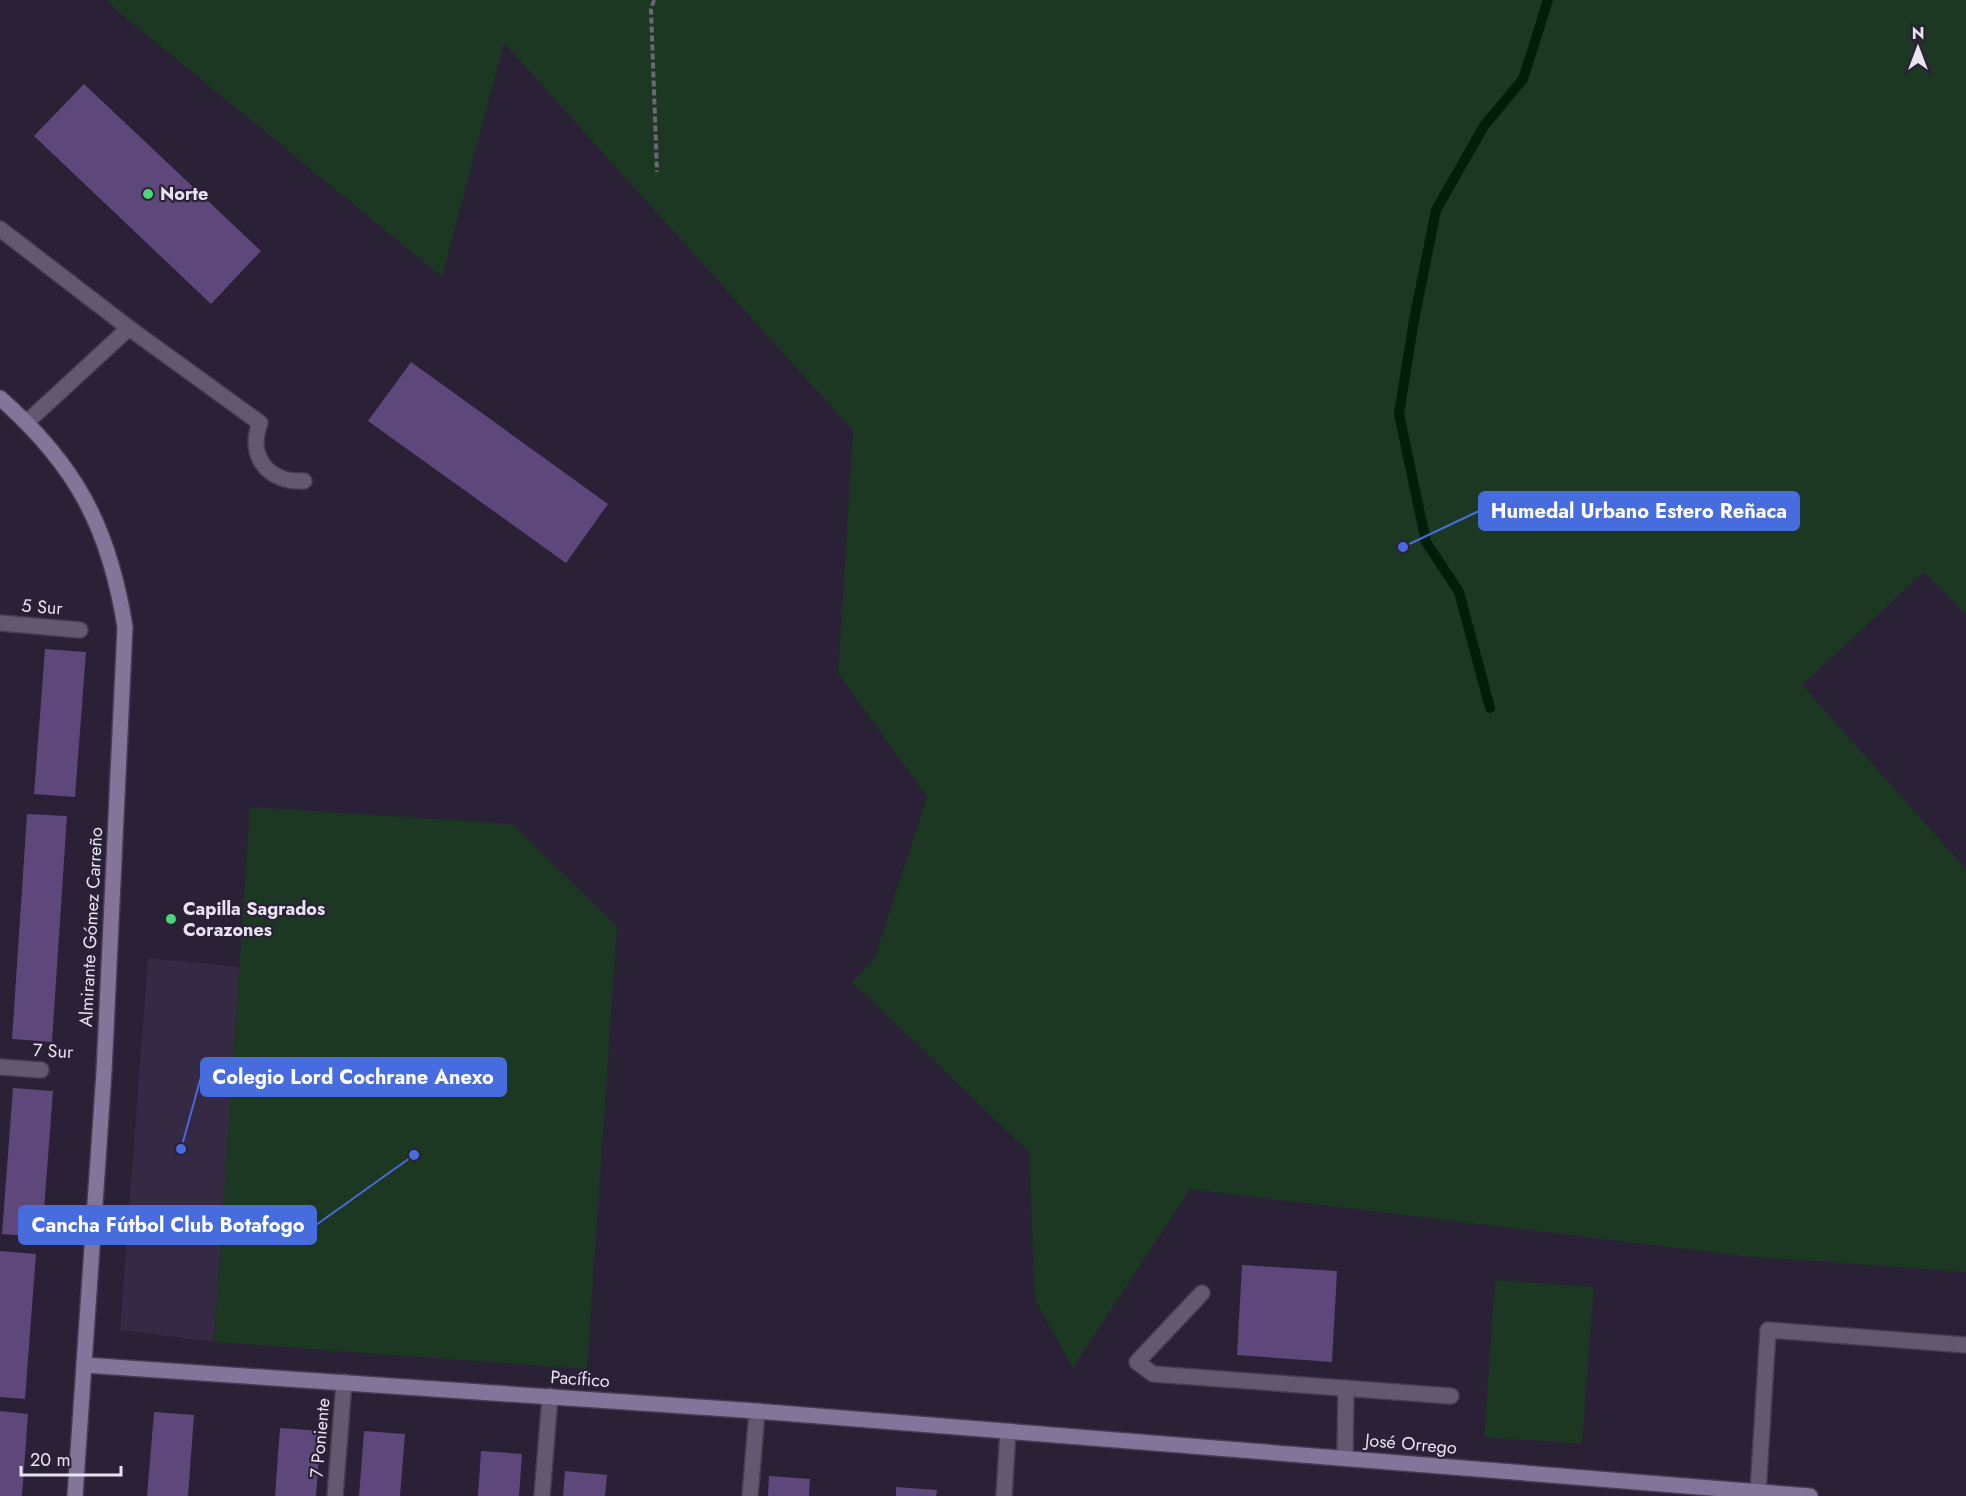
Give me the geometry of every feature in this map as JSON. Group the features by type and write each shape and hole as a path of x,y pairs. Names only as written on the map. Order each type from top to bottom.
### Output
{"street":[{"path":"0,229 129,328 260,423 256,434 256,446 264,467 283,480 304,482"},
{"path":"27,422 129,328"},
{"name":"Almirante Gómez Carreño","path":"0,398 27,422 52,450 92,513 108,549 118,588 124,627 104,1072 75,1496"},
{"name":"5 Sur","path":"0,624 80,630"},
{"name":"7 Sur","path":"0,1067 41,1070"},
{"path":"1202,1293 1137,1362 1153,1374 1451,1396"},
{"path":"1758,1492 1768,1330 1966,1345"},
{"name":"Pacífico","path":"84,1365 550,1396 1008,1431"},
{"name":"7 Poniente","path":"335,1496 344,1382"},
{"path":"1345,1458 1346,1388"},
{"path":"542,1496 550,1396"},
{"path":"750,1496 757,1411"},
{"path":"1004,1496 1008,1431"},
{"name":"José Orrego","path":"1008,1431 1810,1496"}],"path":[{"path":"654,0 651,10 657,172"}],"shaded area":[{"path":"148,958 240,967 214,1342 120,1330"}],"green space":[{"path":"108,0 1966,0 1966,615 1924,572 1802,685 1966,869 1966,1272 1743,1256 1190,1189 1073,1368 1035,1300 1029,1152 852,982 875,957 927,797 838,673 853,431 504,43 442,277 114,8"},
{"path":"250,807 513,824 617,927 587,1369 214,1342"},
{"path":"1495,1280 1594,1287 1582,1444 1484,1437"}],"building":[{"name":"Norte","path":"84,84 261,251 211,304 34,136"},
{"path":"411,362 608,504 566,563 368,421"},
{"path":"45,649 86,652 75,797 34,794"},
{"path":"27,814 67,816 52,1042 12,1039"},
{"path":"13,1088 53,1091 42,1237 2,1234"},
{"path":"0,1251 36,1254 25,1399 0,1397"},
{"path":"1242,1265 1337,1271 1332,1362 1237,1355"},
{"path":"0,1411 28,1414 22,1496 0,1496"},
{"path":"154,1412 194,1415 188,1496 147,1496"},
{"path":"280,1428 321,1431 316,1496 275,1496"},
{"path":"364,1431 405,1434 400,1496 359,1496"},
{"path":"481,1451 522,1454 519,1496 478,1496"},
{"path":"565,1471 607,1475 605,1496 563,1496"},
{"path":"769,1476 810,1479 809,1496 768,1496"},
{"path":"896,1487 937,1490 936,1496 896,1496"}],"waterway":[{"path":"1490,708 1459,592 1426,542 1399,414 1414,320 1436,210 1484,126 1523,79 1548,0"}],"place":[{"name":"Norte","path":"148,194"},
{"name":"Humedal Urbano Estero Reñaca","path":"1403,547"},
{"name":"Capilla Sagrados Corazones","path":"171,919"},
{"name":"Colegio Lord Cochrane Anexo","path":"181,1149"},
{"name":"Cancha Fútbol Club Botafogo","path":"414,1155"}]}
